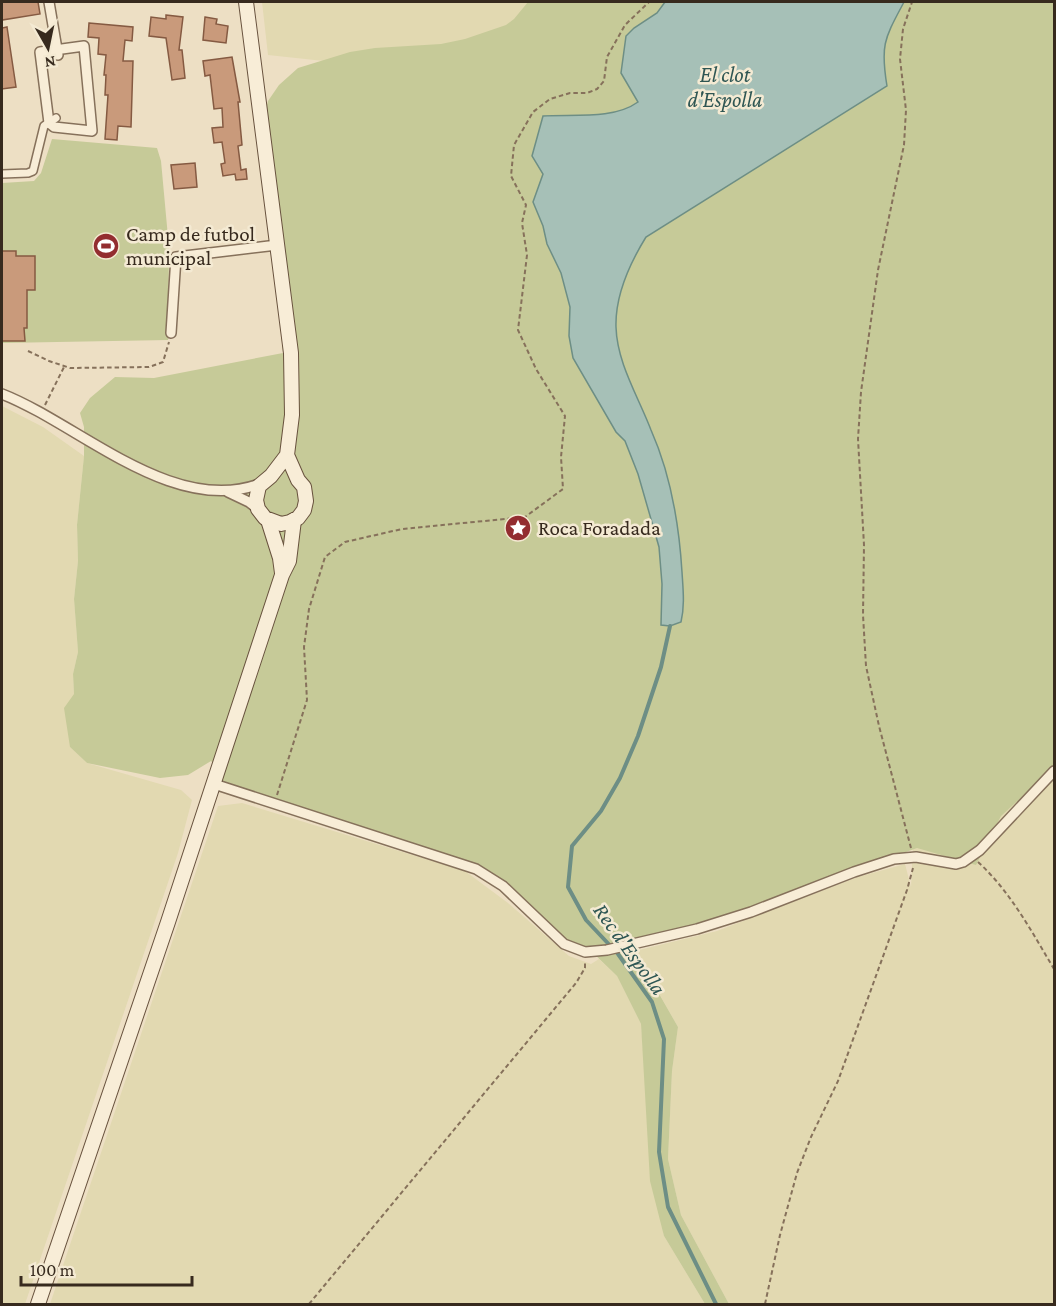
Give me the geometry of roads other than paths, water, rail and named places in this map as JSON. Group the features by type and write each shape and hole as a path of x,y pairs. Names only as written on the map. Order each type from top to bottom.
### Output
{"main road":[{"path":"246,2 291,353 292,416 287,455 305,492 306,501 304,510 294,520 281,524 268,520"},
{"path":"282,575 280,558 268,520 258,509 256,495 287,455"},
{"path":"267,479 285,474 298,480"},
{"path":"38,1305 288,561 294,520"}],"street":[{"path":"49,2 58,55"},
{"path":"84,46 92,131 54,127 53,120 40,52 84,46"},
{"path":"2,174 33,171 44,126 53,120"},
{"path":"171,333 176,257 278,245"},
{"path":"2,394 41,413 113,457 186,485 226,491 246,489 267,479"},
{"path":"226,491 258,509"},
{"path":"214,784 476,869 503,886 564,944 585,952 607,950 698,929 751,912 894,859 912,857 956,864 972,856 1054,771"}],"water":[{"name":"El clot d'Espolla","path":"665,2 904,2 888,33 884,50 887,86 646,237 625,279 616,315 617,340 624,366 664,464 679,535 683,609 681,622 670,626 661,625 662,584 659,547 638,474 625,441 616,432 573,358 569,336 570,307 561,273 547,244 543,226 533,202 543,174 532,156 543,116 605,114 628,108 638,102 621,73 626,36 657,13"}],"waterway":[{"name":"Rec d'Espolla","path":"670,626 661,667 638,736 620,778 601,811 572,846 568,887 586,920 618,954 652,1002 664,1039 659,1152 668,1207 716,1304"}],"place":[{"name":"Camp de futbol municipal","path":"106,246"},
{"name":"Roca Foradada","path":"518,528"}]}
